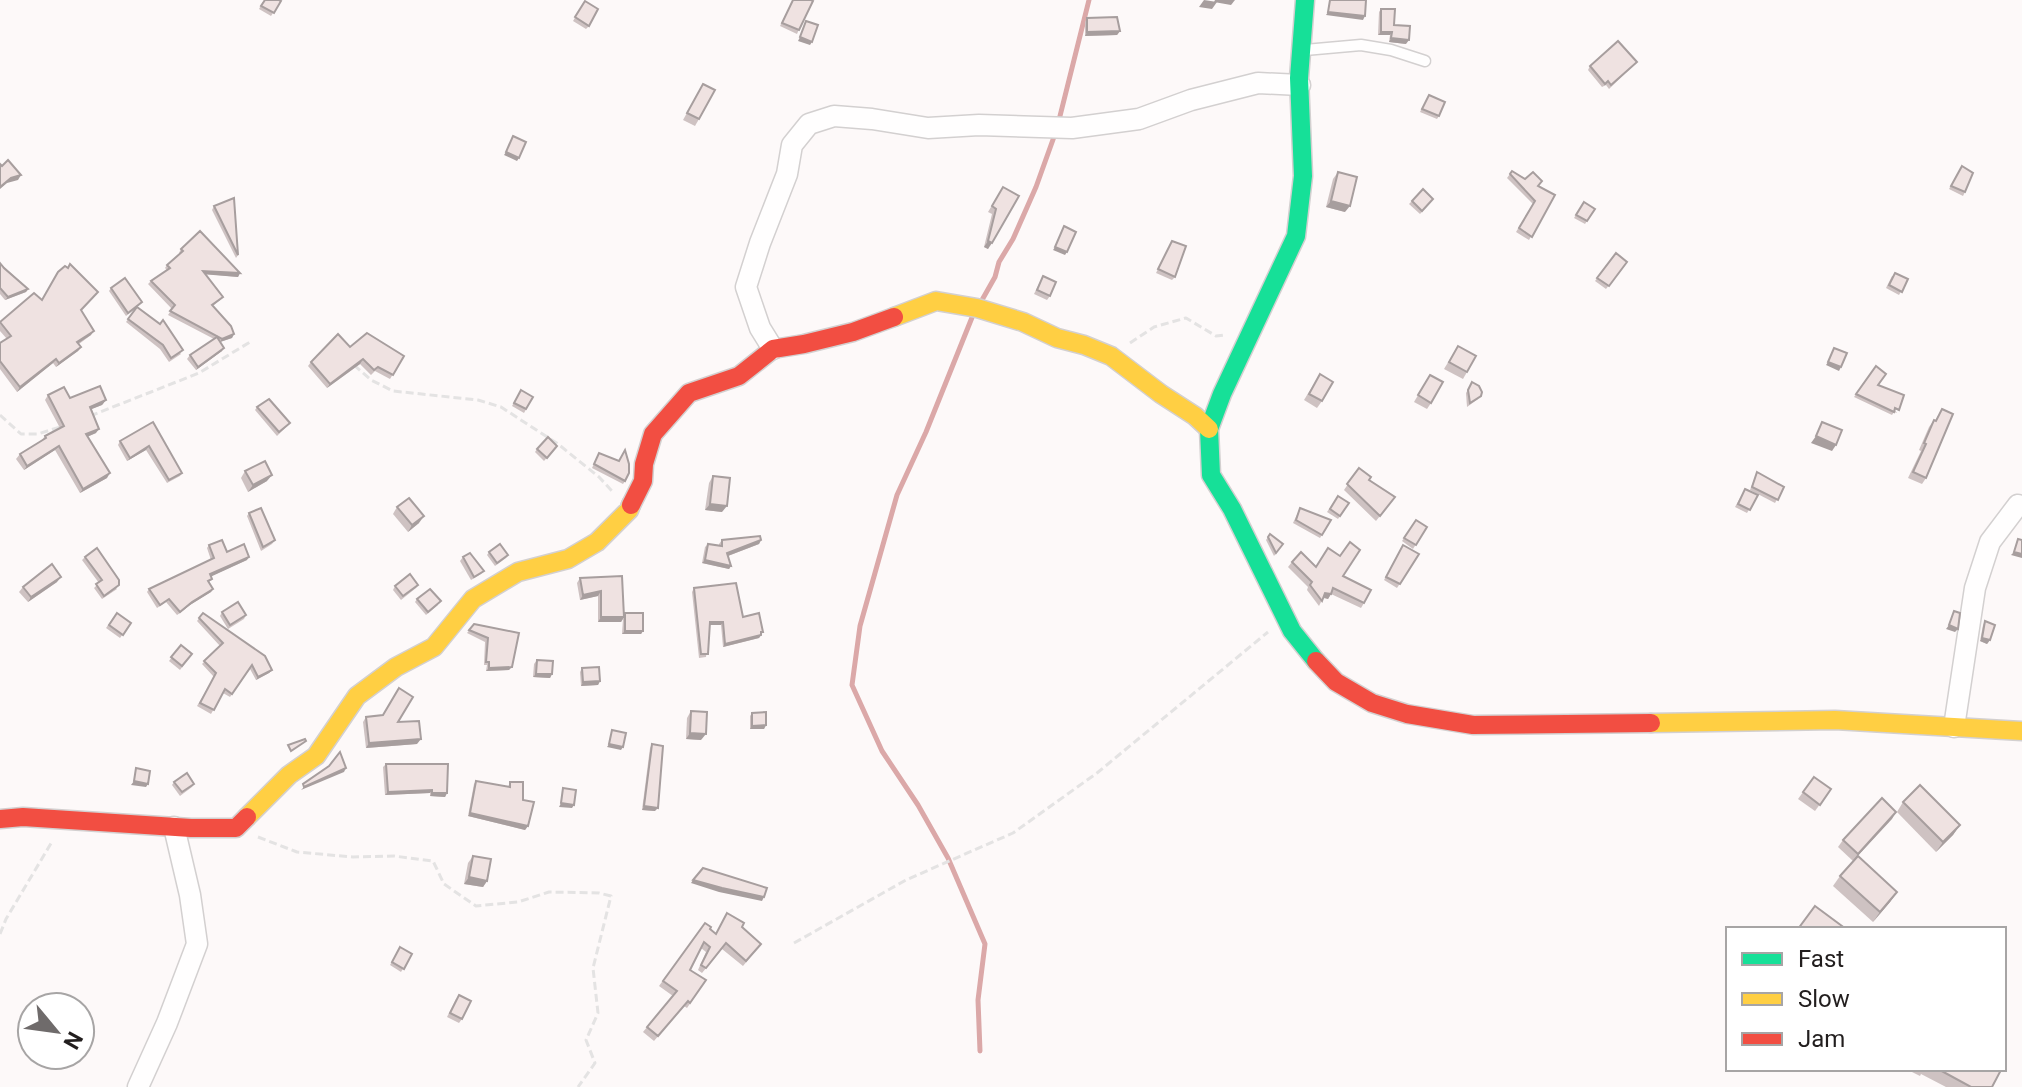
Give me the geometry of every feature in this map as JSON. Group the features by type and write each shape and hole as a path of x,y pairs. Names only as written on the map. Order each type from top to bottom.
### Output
{"street":[{"path":"1305,0 1300,85 1303,176 1296,236 1222,394 1209,429 1211,475 1232,509 1292,631 1306,651 1336,682 1372,703 1407,714 1473,725 1835,720 2022,731"},
{"path":"773,349 760,328 746,287 787,174 792,145 809,124 834,116 928,128 979,125 1072,128 1139,119 1191,100 1258,83 1300,85"},
{"path":"0,819 23,817 236,828 289,775 316,756 357,696 396,667 434,647 473,599 518,572 568,559 597,542 629,510 643,481 644,464 653,434 689,393 739,376 773,349 853,332 936,301 977,308 1111,356 1209,429"},
{"path":"1954,727 1975,588 1990,542 2018,505"},
{"path":"138,1087 197,944 190,895 174,827"}],"lane":[{"path":"1302,50 1361,45 1391,50 1425,61"}],"path":[{"path":"1111,356 1154,327 1186,318 1216,336 1251,334"},
{"path":"80,420 199,373 250,342"},
{"path":"351,362 371,380 393,391 478,400 501,407 558,444 613,492 634,500"},
{"path":"0,415 21,434 38,434 66,425"},
{"path":"794,943 906,880 1013,833 1097,773 1286,617"},
{"path":"0,934 65,820"},
{"path":"236,828 297,852 353,857 394,856 433,861 444,884 476,906 518,902 549,892 611,896 593,968 598,1013 586,1040 595,1063 578,1087"}],"building":[{"path":"265,0 281,1 274,13 261,6"},
{"path":"793,0 813,1 799,30 782,23"},
{"path":"1330,0 1366,0 1365,16 1328,12"},
{"path":"585,1 598,9 589,26 575,17"},
{"path":"1381,9 1395,9 1394,25 1410,26 1409,40 1391,38 1392,32 1381,32"},
{"path":"1117,17 1120,31 1087,32 1087,18"},
{"path":"806,21 818,25 812,42 800,37"},
{"path":"1618,41 1637,62 1611,85 1608,81 1605,84 1590,66"},
{"path":"703,84 715,90 699,119 687,113"},
{"path":"1429,95 1445,102 1439,116 1422,109"},
{"path":"513,136 526,142 519,158 506,152"},
{"path":"8,160 21,175 0,187 0,164 2,166"},
{"path":"1962,166 1973,173 1965,192 1951,186"},
{"path":"1512,171 1525,179 1533,172 1542,181 1538,186 1555,195 1532,237 1519,228 1535,201 1510,174"},
{"path":"1338,172 1357,177 1350,206 1331,201"},
{"path":"1003,187 1019,196 992,243 988,241 996,209 992,206"},
{"path":"1423,189 1433,199 1422,211 1412,201"},
{"path":"234,198 238,255 214,206"},
{"path":"1584,202 1595,209 1587,221 1576,215"},
{"path":"1064,226 1076,232 1067,252 1055,247"},
{"path":"200,231 240,273 203,271 223,297 212,305 231,326 234,334 222,339 170,311 175,305 151,281 170,268 167,265"},
{"path":"1172,241 1186,246 1175,277 1158,269"},
{"path":"1616,253 1627,262 1609,286 1597,278"},
{"path":"0,263 28,289 8,297 0,288"},
{"path":"70,264 98,292 81,310 94,331 77,342 81,347 59,363 56,359 20,387 0,361 0,343 11,336 0,322 34,293 42,300 58,272"},
{"path":"1895,273 1908,279 1902,292 1889,285"},
{"path":"1043,276 1056,282 1050,296 1037,290"},
{"path":"125,278 142,302 128,313 111,288"},
{"path":"137,307 160,324 163,320 183,350 171,358 163,345 128,319"},
{"path":"367,333 404,356 393,375 378,367 374,370 363,359 330,384 311,362 338,334 350,347"},
{"path":"217,337 224,348 198,367 190,355"},
{"path":"1458,346 1476,356 1467,372 1449,362"},
{"path":"1834,348 1847,353 1841,367 1828,362"},
{"path":"1876,366 1886,374 1878,385 1904,395 1899,410 1895,408 1894,412 1856,394"},
{"path":"1320,374 1333,382 1322,401 1309,394"},
{"path":"1430,375 1443,382 1431,403 1418,395"},
{"path":"1472,382 1482,392 1470,403 1468,390"},
{"path":"100,386 106,400 90,407 99,429 86,434 110,473 83,489 59,446 27,466 20,454 64,426 48,395 64,387 70,398"},
{"path":"521,390 533,397 526,409 514,403"},
{"path":"269,399 290,423 279,432 257,407"},
{"path":"1942,409 1953,414 1926,478 1913,472 1934,420"},
{"path":"153,422 182,473 169,480 149,446 130,458 120,441"},
{"path":"1822,422 1842,430 1836,445 1816,436"},
{"path":"548,437 557,446 547,458 537,449"},
{"path":"625,450 629,473 625,481 594,464 599,453 619,461"},
{"path":"265,461 272,475 253,485 245,471"},
{"path":"1359,468 1371,477 1369,480 1395,497 1380,516 1347,484"},
{"path":"1757,472 1784,487 1778,500 1752,487"},
{"path":"713,476 730,478 727,506 710,504"},
{"path":"1745,489 1758,495 1750,510 1738,504"},
{"path":"1338,496 1349,503 1340,516 1330,509"},
{"path":"409,498 424,516 412,525 397,507"},
{"path":"261,508 275,540 263,547 249,513"},
{"path":"1300,508 1331,520 1322,535 1296,520"},
{"path":"1416,520 1427,527 1416,545 1404,538"},
{"path":"1270,534 1283,544 1276,553 1268,537"},
{"path":"760,536 761,540 727,553 731,566 705,560 708,544 722,546 722,540"},
{"path":"2018,539 2022,540 2022,554 2014,552"},
{"path":"222,540 227,552 244,544 249,557 210,574 212,579 208,581 213,589 180,612 169,599 160,605 149,589 214,558 209,545"},
{"path":"1350,542 1360,550 1343,576 1371,590 1364,603 1333,588 1331,594 1325,593 1322,601 1310,585 1312,582 1292,562 1301,552 1316,567 1328,548 1340,556"},
{"path":"500,544 508,555 497,563 489,552"},
{"path":"1403,545 1419,554 1400,584 1386,577"},
{"path":"97,548 119,580 119,585 104,596 96,584 102,580 85,557"},
{"path":"470,553 484,571 474,577 463,557"},
{"path":"52,564 61,577 31,597 23,587"},
{"path":"410,574 418,585 403,596 395,586"},
{"path":"622,576 624,617 601,617 601,591 583,595 580,578"},
{"path":"736,583 743,617 759,613 763,632 725,644 723,622 710,622 708,654 701,654 694,588"},
{"path":"430,589 441,601 428,612 417,599"},
{"path":"238,602 246,615 230,625 222,612"},
{"path":"1954,611 1960,613 1958,629 1949,625"},
{"path":"117,613 131,623 123,635 109,625"},
{"path":"203,613 265,656 272,670 258,677 252,665 232,694 225,689 214,710 200,703 216,673 204,661 223,643 199,618"},
{"path":"625,613 643,613 643,631 625,631"},
{"path":"1985,621 1995,625 1990,640 1982,638"},
{"path":"474,624 519,633 512,667 489,668 489,662 486,662 488,638 469,630"},
{"path":"181,645 192,654 182,666 171,657"},
{"path":"537,660 553,661 552,674 536,674"},
{"path":"599,667 600,681 583,682 582,668"},
{"path":"399,688 413,697 398,722 419,721 421,739 369,743 366,717 383,715"},
{"path":"691,711 707,712 706,734 690,733"},
{"path":"766,712 766,725 752,726 752,713"},
{"path":"612,730 626,733 623,747 609,744"},
{"path":"306,741 291,751 288,745"},
{"path":"652,744 663,746 658,808 644,806"},
{"path":"340,752 346,768 304,787 303,784 329,766"},
{"path":"386,764 448,764 447,793 432,793 432,790 388,792"},
{"path":"136,768 150,771 148,784 134,781"},
{"path":"187,773 194,784 182,792 174,782"},
{"path":"1814,777 1831,789 1820,805 1803,792"},
{"path":"476,781 510,787 510,782 523,782 523,800 534,802 528,826 470,813"},
{"path":"1920,785 1960,825 1943,842 1903,802"},
{"path":"563,788 576,790 574,805 561,803"},
{"path":"1882,798 1896,812 1858,854 1843,840"},
{"path":"473,856 491,859 487,881 469,877"},
{"path":"1858,856 1897,892 1880,912 1840,876"},
{"path":"703,868 767,888 764,897 693,880"},
{"path":"1815,906 1843,927 1799,927"},
{"path":"727,913 744,923 742,927 761,944 746,961 726,943 706,968 701,965 710,947 704,942 690,970 706,980 690,1003 688,1001 658,1036 647,1027 677,991 663,981 705,923 716,934"},
{"path":"400,947 412,954 404,969 392,962"},
{"path":"459,995 471,1001 462,1019 450,1013"},
{"path":"1942,1071 2000,1071 1992,1087 1971,1087"}],"waterway":[{"path":"1058,124 1089,0"},
{"path":"982,300 1036,187 1055,134"},
{"path":"973,315 897,495 860,626 852,685 882,751 948,858 985,944 978,1000 980,1051"}],"traffic: fast":[{"path":"1305,0 1299,78 1303,176 1296,236 1222,394 1209,429 1211,475 1232,509 1292,631 1316,661"}],"traffic: slow":[{"path":"894,317 936,301 977,308 1023,322 1057,338 1111,356 1209,429"},
{"path":"247,817 289,775 316,756 357,696 396,667 434,647 473,599 518,572 568,559 597,542 631,505"},
{"path":"1651,723 1835,720 2022,731"}],"traffic: jam":[{"path":"631,505 643,481 644,464 653,434 689,393 739,376 773,349 853,332 894,317"},
{"path":"1316,661 1336,682 1372,703 1407,714 1473,725 1651,723"},
{"path":"0,819 23,817 236,828 247,817"}]}
